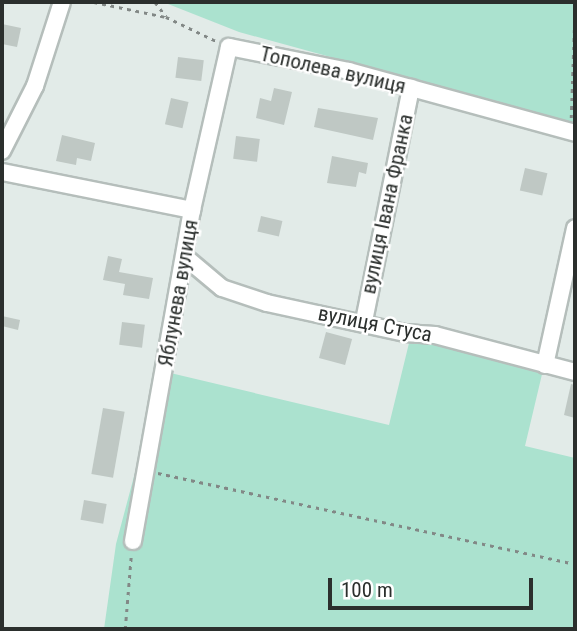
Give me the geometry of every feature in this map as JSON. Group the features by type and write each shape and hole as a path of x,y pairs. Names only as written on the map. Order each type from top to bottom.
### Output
{"street":[{"path":"2,151 34,86 62,2"},
{"name":"Тополева вулиця","path":"229,47 411,88 574,133"},
{"name":"Яблунева вулиця","path":"132,541 192,210 229,47"},
{"name":"вулиця Івана Франка","path":"364,321 411,88"},
{"path":"2,172 192,210"},
{"path":"545,365 575,228"},
{"name":"вулиця Стуса","path":"185,257 222,288 267,303 364,321 575,372"}],"path":[{"path":"93,2 119,3 166,17 229,47"},
{"path":"155,2 166,17"},
{"path":"574,133 569,89 575,2"},
{"path":"143,470 575,564"},
{"path":"125,629 132,541"}],"green space":[{"path":"163,2 575,2 575,124 239,32"},
{"path":"410,339 434,340 543,370 525,446 575,458 575,629 104,629 116,544 162,371 389,425"}],"building":[{"path":"2,24 21,28 17,47 2,44"},
{"path":"178,57 204,60 201,81 175,78"},
{"path":"274,88 292,92 284,125 256,118 260,98 271,101"},
{"path":"171,98 189,102 182,128 165,124"},
{"path":"318,108 378,118 373,140 314,127"},
{"path":"62,135 95,143 91,161 77,158 76,165 56,161"},
{"path":"236,136 260,139 257,162 233,159"},
{"path":"332,156 368,163 366,174 359,172 356,187 327,183"},
{"path":"525,168 547,173 542,196 520,190"},
{"path":"261,216 282,221 279,237 257,232"},
{"path":"108,256 122,259 119,272 153,278 149,299 123,295 125,284 103,280"},
{"path":"2,316 20,320 18,330 2,326"},
{"path":"122,322 145,325 142,348 119,345"},
{"path":"326,332 352,339 345,365 319,358"},
{"path":"571,384 575,385 575,418 564,415"},
{"path":"103,408 125,412 113,478 91,474"},
{"path":"84,500 107,504 103,524 81,520"}]}
